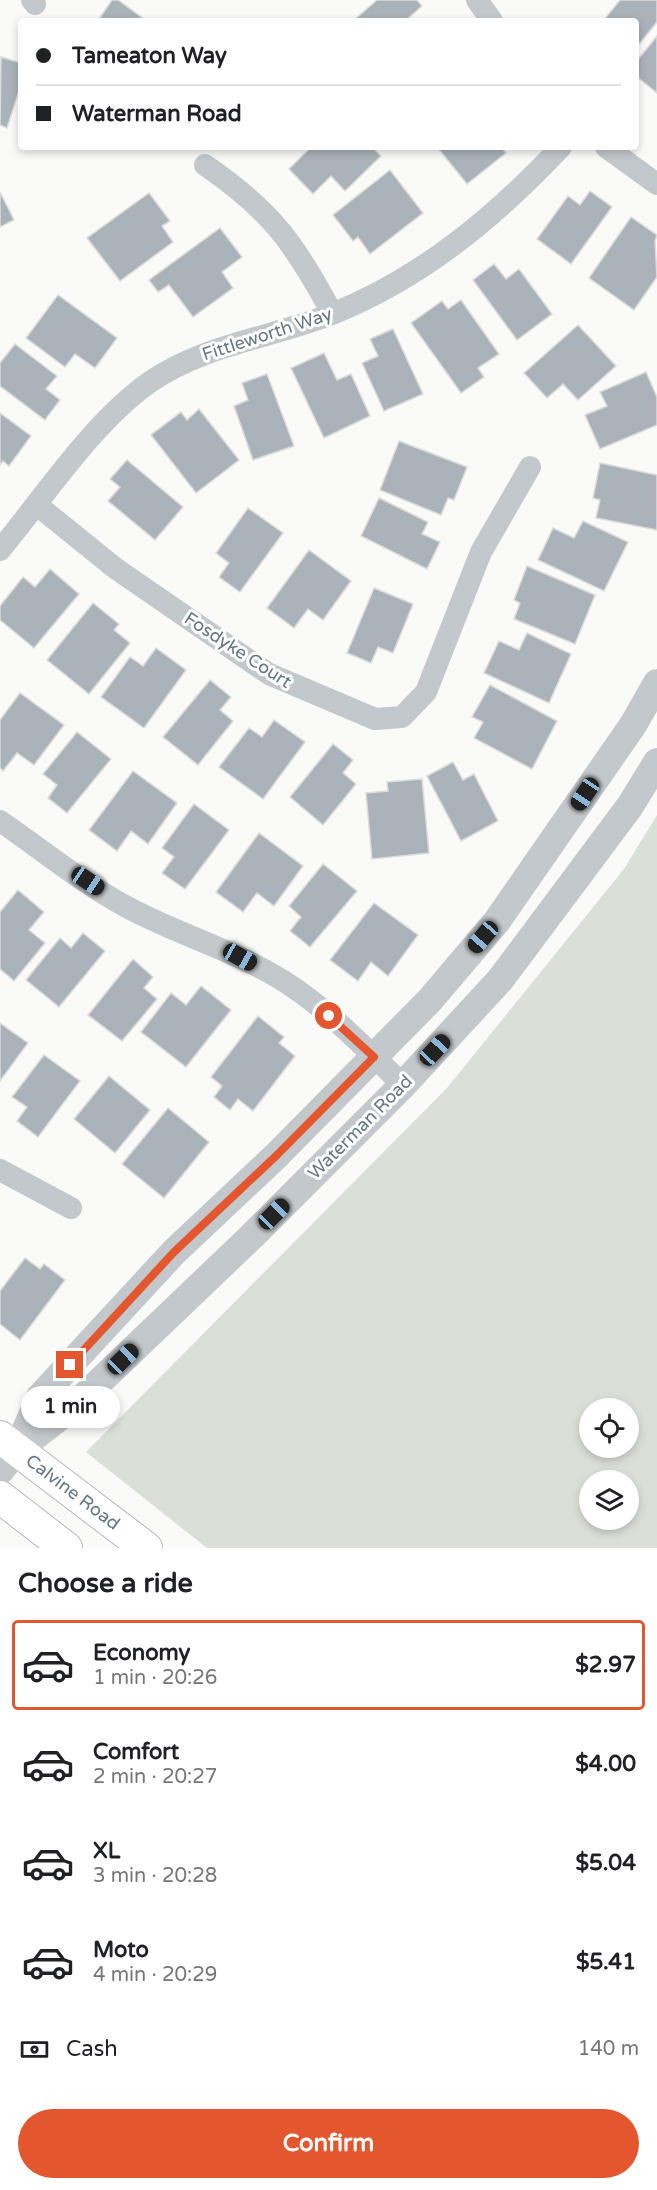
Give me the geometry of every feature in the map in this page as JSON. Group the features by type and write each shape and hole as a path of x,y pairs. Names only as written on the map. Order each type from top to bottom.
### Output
{"main road":[{"name":"Calvine Road","path":"6,1453 146,1548"},
{"path":"0,1497 66,1548"}],"street":[{"path":"477,0 490,18"},
{"name":"Fittleworth Way","path":"0,550 100,427 151,381 185,362 225,345 332,314 397,282 438,257 478,228 522,189 558,150"},
{"path":"610,150 657,184"},
{"path":"205,165 242,190 273,220 300,255 332,314"},
{"name":"Fosdyke Court","path":"37,505 114,568 269,674 375,719 402,717 426,692 481,552 530,467"},
{"path":"6,1453 40,1397 174,1252 277,1155 430,1000 497,921 626,734 657,683"},
{"name":"Waterman Road","path":"6,1453 74,1406 260,1228 403,1085 500,980 630,806 657,762"},
{"path":"0,820 123,905 166,927 240,957 282,980 315,1004 403,1085"},
{"path":"0,1170 71,1208"}],"shaded area":[{"path":"657,815 657,1548 207,1548 86,1452 447,1088 624,869"}],"building":[{"path":"112,0 118,0 143,18 100,18"},
{"path":"377,0 417,0 422,6 408,18 356,18"},
{"path":"620,0 657,0 657,22 639,44 639,18 605,18"},
{"path":"657,36 657,93 639,78 639,58"},
{"path":"1,57 18,62 18,94 7,128 0,125"},
{"path":"308,150 375,150 381,156 345,191 331,176 313,194 289,169"},
{"path":"439,150 504,150 506,153 467,184"},
{"path":"390,170 423,213 370,254 358,237 353,241 333,215"},
{"path":"590,191 612,207 571,264 537,239 568,196 580,205"},
{"path":"0,192 14,220 0,227"},
{"path":"149,193 170,221 162,226 173,242 120,281 87,238"},
{"path":"631,217 657,235 655,241 657,277 634,310 589,278"},
{"path":"220,228 242,257 222,272 233,288 193,317 169,285 158,292 149,280"},
{"path":"494,264 506,279 519,269 552,314 517,340 473,280"},
{"path":"58,295 117,338 95,368 75,354 65,367 26,338"},
{"path":"461,300 499,354 478,368 484,377 461,393 411,323 442,301 448,309"},
{"path":"578,325 616,366 578,400 563,384 547,398 524,373"},
{"path":"393,329 423,394 384,411 362,363 378,356 370,339"},
{"path":"15,344 57,376 46,389 60,400 45,420 0,386 0,363"},
{"path":"324,353 337,380 351,374 370,416 324,438 291,368"},
{"path":"646,372 657,397 657,425 600,449 585,415 607,406 600,392"},
{"path":"267,374 294,446 253,460 234,406 248,400 242,383"},
{"path":"199,409 239,460 196,493 151,435 181,412 187,420"},
{"path":"0,413 31,436 9,466 3,461 0,465"},
{"path":"399,441 467,467 454,500 448,498 441,515 380,490"},
{"path":"127,460 183,507 155,540 108,501 120,487 110,479"},
{"path":"600,463 657,475 657,530 596,518 600,500 593,498"},
{"path":"379,498 428,522 422,534 440,542 427,569 361,536"},
{"path":"248,508 283,533 240,592 219,577 229,563 216,553"},
{"path":"583,521 628,542 604,591 538,560 553,528 574,538"},
{"path":"309,550 351,581 323,620 308,609 294,628 267,608"},
{"path":"527,566 595,595 575,644 514,619 520,603 514,600"},
{"path":"50,569 79,594 34,648 0,620 0,606 23,577 35,587"},
{"path":"374,588 413,604 393,653 378,647 371,663 347,653"},
{"path":"93,603 119,624 114,630 130,643 89,694 47,660"},
{"path":"527,633 571,654 549,703 484,673 499,641 519,650"},
{"path":"156,648 186,670 144,728 101,697 130,657 143,666"},
{"path":"210,680 231,697 220,710 233,721 198,765 163,737"},
{"path":"490,685 557,721 532,769 474,738 483,722 472,717"},
{"path":"20,693 64,725 34,765 17,753 3,771 0,768 0,720"},
{"path":"274,720 305,742 263,799 219,767 249,728 262,737"},
{"path":"77,732 111,759 67,813 48,798 57,785 43,774"},
{"path":"333,744 353,760 343,773 356,784 323,825 290,797"},
{"path":"453,762 463,780 474,774 498,821 461,841 427,776"},
{"path":"133,771 177,803 148,844 131,831 117,851 89,830"},
{"path":"422,779 429,853 372,859 366,793 388,791 387,782"},
{"path":"194,804 229,830 185,889 162,873 174,857 162,848"},
{"path":"259,833 303,866 274,906 257,893 243,912 216,892"},
{"path":"323,864 357,891 310,947 290,931 301,917 289,906"},
{"path":"18,890 44,912 29,930 45,943 14,981 0,969 0,912"},
{"path":"374,903 418,935 388,976 371,962 358,981 330,960"},
{"path":"83,933 105,951 59,1007 26,980 60,938 71,948"},
{"path":"133,959 153,977 144,988 157,999 122,1041 88,1015"},
{"path":"201,986 231,1010 186,1067 141,1032 171,993 186,1005"},
{"path":"258,1016 284,1037 279,1043 295,1056 253,1111 238,1099 230,1110 214,1097 222,1086 211,1077"},
{"path":"0,1023 28,1043 0,1081"},
{"path":"44,1055 80,1081 38,1137 17,1121 27,1107 12,1097"},
{"path":"109,1076 150,1110 115,1153 74,1119"},
{"path":"168,1108 209,1142 164,1198 122,1164"},
{"path":"25,1258 40,1269 44,1264 65,1280 20,1340 0,1324 0,1291"}],"route":[{"path":"70,1365 174,1252 277,1155 374,1057 329,1016"}]}
